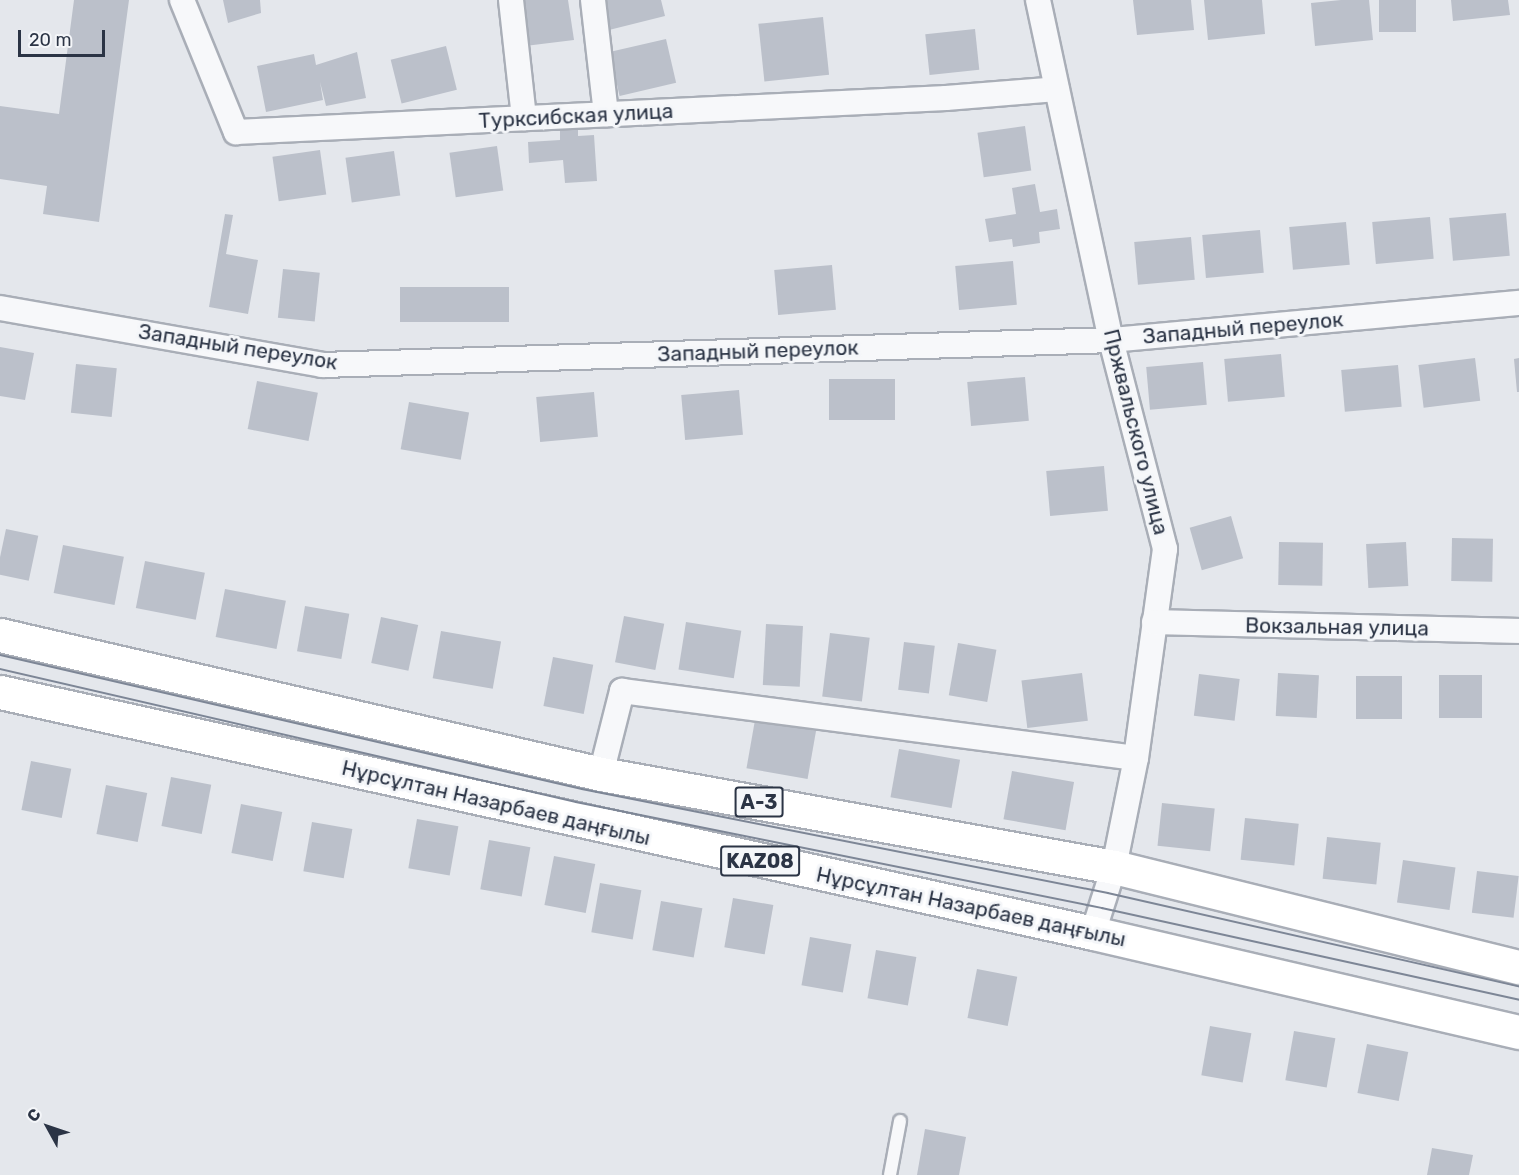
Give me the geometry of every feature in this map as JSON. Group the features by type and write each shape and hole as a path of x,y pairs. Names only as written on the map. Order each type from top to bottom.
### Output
{"highway":[{"name":"А-3","path":"0,634 601,774 1114,867 1519,967"},
{"name":"Нұрсұлтан Назарбаев даңғылы","path":"0,692 1093,933 1519,1032"}],"street":[{"name":"Турксибская улица","path":"182,0 236,132 946,98 1057,89"},
{"path":"511,0 524,118"},
{"path":"593,0 606,114"},
{"name":"Пржвальского улица","path":"1038,0 1111,340 1165,549 1136,758 1114,867 1093,933"},
{"name":"Западный переулок","path":"0,308 322,365 1111,340 1519,303"},
{"name":"Вокзальная улица","path":"1154,622 1519,631"},
{"path":"601,774 622,691 1136,758"}],"lane":[{"path":"890,1175 900,1121"}],"building":[{"path":"74,0 129,0 99,222 43,214 47,186 0,179 0,106 59,114"},
{"path":"223,0 260,0 261,13 228,23"},
{"path":"519,0 568,0 574,40 525,46"},
{"path":"601,0 661,0 665,16 609,30"},
{"path":"1133,0 1191,0 1194,30 1137,35"},
{"path":"1204,0 1262,0 1265,34 1208,40"},
{"path":"1369,0 1373,40 1315,46 1311,3"},
{"path":"1379,0 1416,0 1416,32 1379,32"},
{"path":"1451,0 1508,0 1510,15 1453,21"},
{"path":"823,17 829,75 764,81 758,24"},
{"path":"975,29 979,70 930,75 925,34"},
{"path":"666,39 676,83 620,96 609,52"},
{"path":"446,46 457,90 402,103 391,60"},
{"path":"357,52 366,98 326,106 320,82 323,100 266,112 257,66 314,54 316,65"},
{"path":"1025,126 1031,171 984,177 977,133"},
{"path":"578,129 578,136 594,135 597,181 565,183 563,160 529,163 528,142 560,140 560,130"},
{"path":"497,146 503,191 456,197 449,153"},
{"path":"320,150 326,195 279,201 272,157"},
{"path":"394,151 400,196 352,202 345,158"},
{"path":"1035,184 1040,212 1057,209 1060,229 1039,232 1040,243 1013,247 1012,239 989,242 985,219 1016,214 1012,188"},
{"path":"1506,213 1510,256 1453,261 1449,218"},
{"path":"225,214 233,215 226,254 258,260 248,314 209,307"},
{"path":"1430,217 1434,259 1376,264 1372,222"},
{"path":"1346,222 1350,265 1293,270 1289,227"},
{"path":"1260,230 1264,273 1206,278 1202,235"},
{"path":"1191,237 1195,280 1138,285 1134,242"},
{"path":"1013,261 1017,305 959,310 955,266"},
{"path":"832,265 836,310 778,315 774,270"},
{"path":"283,269 320,273 315,322 278,318"},
{"path":"400,287 509,287 509,322 400,322"},
{"path":"0,347 34,353 25,400 0,396"},
{"path":"1281,354 1285,397 1228,402 1224,359"},
{"path":"1475,358 1480,401 1424,408 1418,365"},
{"path":"1519,358 1519,392 1517,392 1514,359"},
{"path":"1203,362 1207,405 1150,410 1146,367"},
{"path":"76,364 117,368 112,417 71,413"},
{"path":"1398,365 1402,407 1345,412 1341,370"},
{"path":"1025,377 1029,421 971,426 967,382"},
{"path":"829,379 895,379 895,420 829,420"},
{"path":"257,381 318,393 309,441 248,429"},
{"path":"739,390 743,435 685,440 681,395"},
{"path":"594,392 598,437 540,442 536,397"},
{"path":"409,402 469,413 461,460 401,449"},
{"path":"1104,466 1108,511 1050,516 1046,471"},
{"path":"1231,516 1243,558 1202,570 1190,528"},
{"path":"6,529 38,536 29,581 0,575 0,557"},
{"path":"1452,538 1493,539 1492,582 1451,581"},
{"path":"1279,542 1323,543 1322,586 1278,585"},
{"path":"1406,542 1408,586 1368,588 1366,544"},
{"path":"63,545 124,557 115,605 54,593"},
{"path":"145,561 205,573 196,620 136,608"},
{"path":"225,589 286,601 277,649 216,637"},
{"path":"305,606 349,614 341,659 297,651"},
{"path":"624,616 664,624 655,670 615,662"},
{"path":"381,617 418,625 408,671 371,663"},
{"path":"686,622 741,631 734,678 678,669"},
{"path":"766,624 803,626 800,687 763,685"},
{"path":"441,631 501,642 493,689 433,678"},
{"path":"830,633 870,638 862,701 822,697"},
{"path":"904,642 935,646 929,693 898,690"},
{"path":"958,643 996,650 987,702 949,695"},
{"path":"553,657 593,665 584,714 543,706"},
{"path":"1082,673 1088,721 1027,728 1021,680"},
{"path":"1278,673 1319,675 1317,718 1276,716"},
{"path":"1199,674 1240,679 1235,721 1194,716"},
{"path":"1439,675 1482,675 1482,718 1439,718"},
{"path":"1356,676 1402,676 1402,719 1356,719"},
{"path":"755,720 816,731 808,779 746,768"},
{"path":"899,749 960,760 952,808 890,797"},
{"path":"31,761 71,769 62,818 21,810"},
{"path":"1012,771 1074,782 1066,830 1003,819"},
{"path":"171,777 211,785 202,834 161,826"},
{"path":"106,785 147,793 138,842 96,834"},
{"path":"1162,803 1215,809 1210,851 1158,846"},
{"path":"241,804 282,812 273,861 231,853"},
{"path":"1245,818 1299,824 1294,865 1241,860"},
{"path":"417,819 458,826 450,876 408,868"},
{"path":"312,822 352,829 344,878 303,871"},
{"path":"1327,837 1381,843 1376,884 1323,879"},
{"path":"489,840 530,847 522,897 480,889"},
{"path":"554,856 595,864 586,913 544,905"},
{"path":"1403,860 1455,867 1449,910 1397,903"},
{"path":"1477,871 1519,876 1514,918 1472,913"},
{"path":"600,883 641,890 633,940 591,932"},
{"path":"733,898 773,905 765,954 724,947"},
{"path":"661,901 702,908 694,958 652,950"},
{"path":"810,937 851,944 843,993 801,985"},
{"path":"876,950 916,957 908,1005 867,998"},
{"path":"977,969 1017,977 1008,1026 967,1018"},
{"path":"1210,1026 1251,1033 1243,1083 1201,1075"},
{"path":"1294,1031 1335,1038 1327,1088 1285,1080"},
{"path":"1367,1044 1408,1052 1399,1101 1357,1093"},
{"path":"925,1129 966,1137 959,1175 917,1175"},
{"path":"1432,1148 1473,1155 1469,1175 1427,1175"}],"tram line":[{"path":"0,655 582,789 1108,893 1519,986"},
{"path":"0,669 576,802 1102,908 1519,1000"}]}
